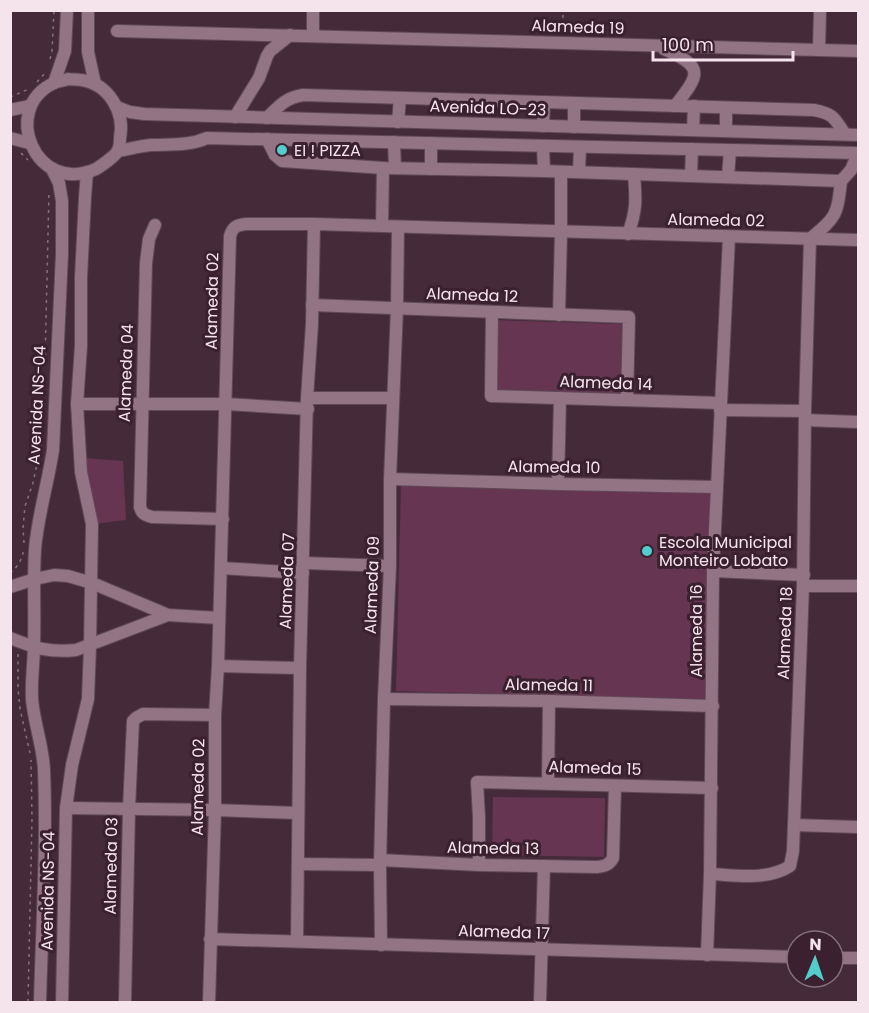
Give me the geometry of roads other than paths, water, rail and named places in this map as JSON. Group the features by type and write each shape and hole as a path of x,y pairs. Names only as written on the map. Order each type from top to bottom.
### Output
{"street":[{"path":"54,83 65,51 67,10"},
{"path":"88,10 88,52 95,84"},
{"path":"313,10 313,36"},
{"path":"819,50 820,10"},
{"name":"Alameda 19","path":"117,31 858,51"},
{"path":"235,117 259,78 270,51 290,35"},
{"path":"658,45 686,60 693,68 695,76 693,81 675,106"},
{"path":"24,147 30,106 45,89 54,83 68,79 95,84 108,93 117,106 121,119 118,151"},
{"path":"267,118 285,101 303,95 814,110 826,112 834,117 844,134"},
{"path":"398,122 400,98"},
{"path":"543,126 544,102"},
{"path":"574,103 574,127"},
{"path":"10,110 30,106"},
{"name":"Avenida LO-23","path":"117,106 130,112 144,114 858,135"},
{"path":"693,130 694,106"},
{"path":"726,108 726,131"},
{"path":"10,138 52,169 75,174 100,166 118,151 152,145 190,144 207,138 858,153 851,170 841,181 838,208 833,218 810,238"},
{"path":"267,139 275,155 282,161 389,168 841,181"},
{"path":"382,226 394,142"},
{"path":"430,169 431,143"},
{"path":"543,146 544,171"},
{"path":"579,172 580,147"},
{"path":"691,176 692,149"},
{"path":"728,177 730,150"},
{"name":"Avenida NS-04","path":"40,1002 44,770 31,682 34,648 35,550 50,474 55,434 62,201 52,169"},
{"name":"Avenida NS-04","path":"62,1002 66,808 72,765 88,699 92,583 92,524 81,471 77,404 87,172"},
{"path":"559,315 561,172"},
{"path":"628,234 635,217 634,174"},
{"name":"Alameda 02","path":"209,1002 215,810 215,715 232,229 246,224 314,224 858,240"},
{"name":"Alameda 07","path":"297,942 300,668 314,224"},
{"name":"Alameda 04","path":"155,225 149,239 146,263 139,500 142,512 152,517 223,519"},
{"name":"Alameda 09","path":"381,945 380,863 398,227"},
{"name":"Alameda 16","path":"707,955 712,788 713,571 729,237"},
{"name":"Alameda 18","path":"710,874 767,876 781,872 790,866 793,851 803,580 810,238"},
{"name":"Alameda 12","path":"313,302 397,308 629,317 627,400"},
{"name":"Alameda 14","path":"492,312 491,396 627,400 720,406 858,422"},
{"path":"77,404 307,403 393,398"},
{"path":"558,484 560,398"},
{"name":"Alameda 10","path":"390,479 717,487"},
{"path":"221,568 390,566"},
{"path":"713,571 858,586"},
{"path":"10,587 35,579 61,576 92,583 168,615 219,618"},
{"path":"10,638 34,648 76,650 168,615"},
{"path":"218,666 300,668"},
{"name":"Alameda 11","path":"384,699 712,706"},
{"path":"548,783 549,701"},
{"name":"Alameda 03","path":"125,1002 133,721 142,714 215,715"},
{"name":"Alameda 15","path":"479,865 477,782 712,788"},
{"name":"Alameda 13","path":"298,864 605,866 613,858 615,786"},
{"path":"66,808 298,813"},
{"path":"794,825 858,827"},
{"path":"540,1002 544,866"},
{"name":"Alameda 17","path":"210,939 785,957"}],"place":[{"name":"EI ! PIZZA","path":"282,150"},
{"name":"Escola Municipal Monteiro Lobato","path":"647,551"}]}
